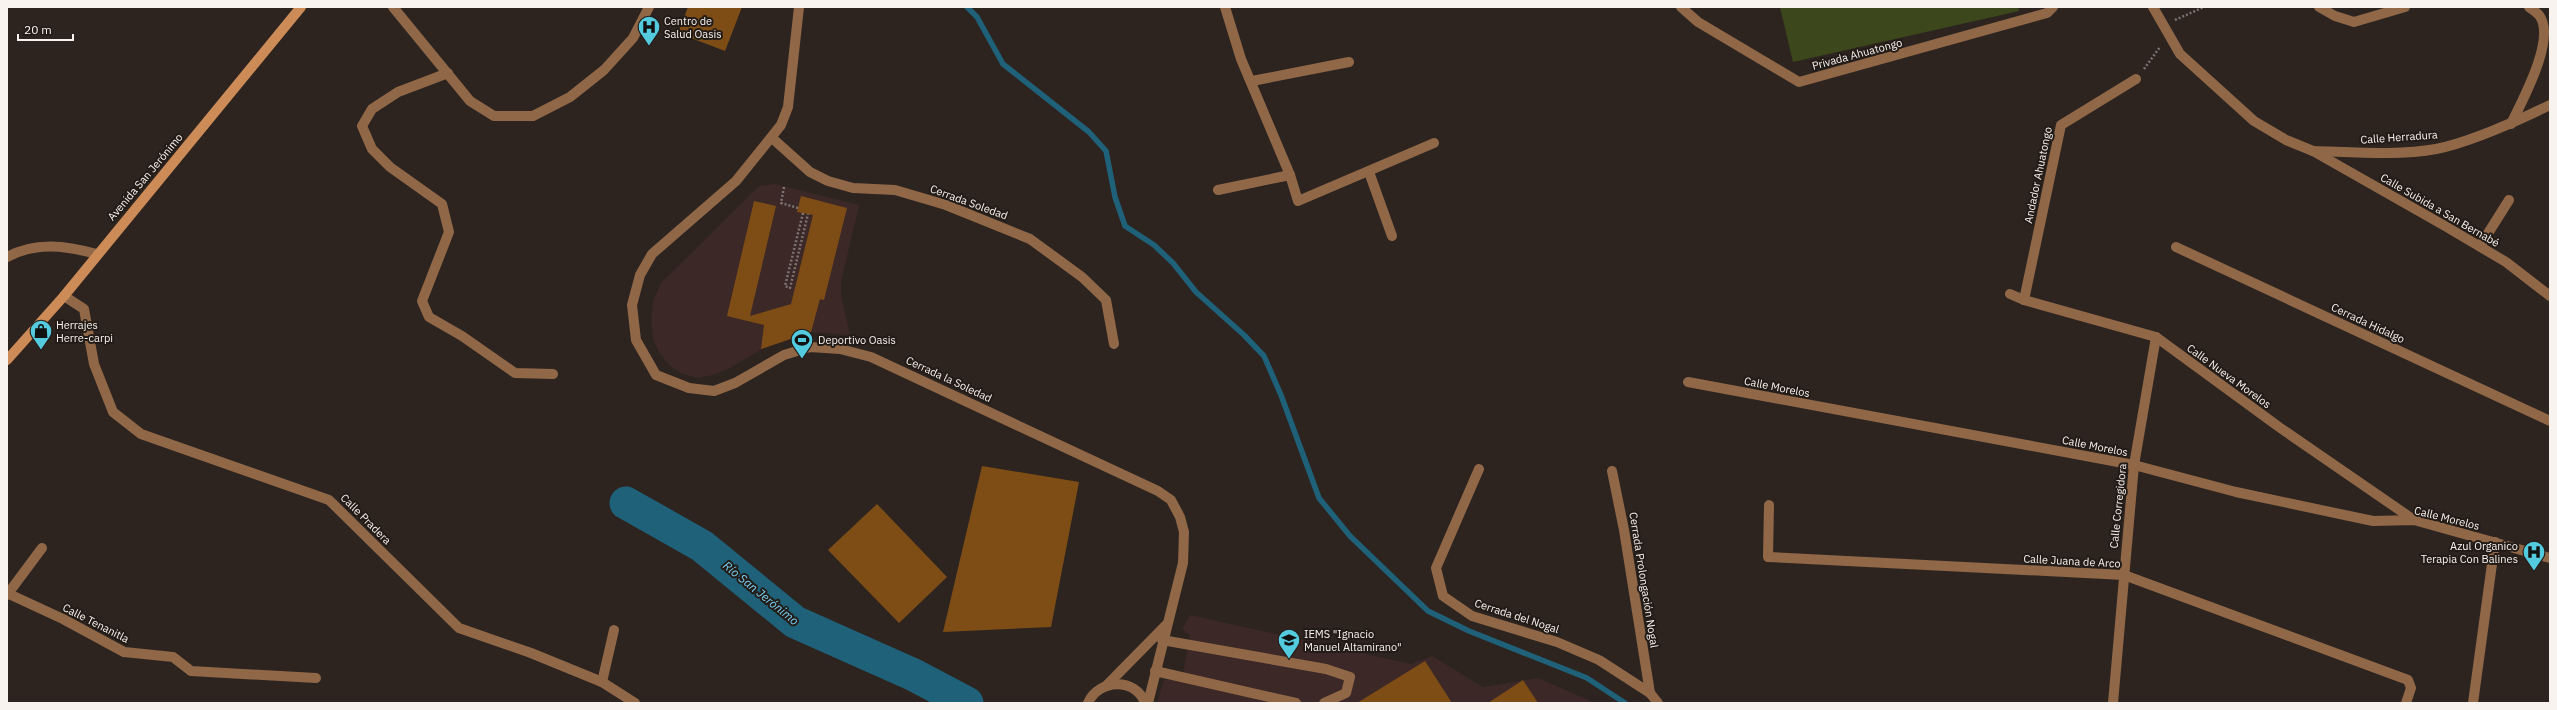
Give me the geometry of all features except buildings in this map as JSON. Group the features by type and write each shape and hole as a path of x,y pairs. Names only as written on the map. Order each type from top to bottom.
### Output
{"main road":[{"name":"Avenida San Jerónimo","path":"7,360 64,296 301,7"}],"street":[{"path":"393,7 470,101 494,116 534,116 570,98 604,70 633,38 649,7"},
{"name":"Cerrada la Soledad","path":"799,7 788,107 781,125 736,181 652,254 640,275 632,305 636,340 656,374 689,388 714,391 735,383 784,355 810,347 840,349 878,360 1139,480 1170,500 1180,517 1184,532 1183,563 1162,640 1148,703"},
{"path":"1225,7 1230,30 1290,175 1298,202 1434,143"},
{"name":"Privada Ahuatongo","path":"1682,7 1698,22 1799,82 2047,13 2053,7"},
{"path":"2153,7 2180,54 2254,121 2286,140 2313,151"},
{"path":"2319,7 2335,16 2354,22 2405,7"},
{"path":"2511,124 2534,79 2545,41 2540,16 2529,7"},
{"path":"1252,81 1349,62"},
{"path":"448,73 398,92 372,109 362,126 372,149 386,163 442,204 449,232 422,301 428,317 462,336 515,373 553,374"},
{"name":"Andador Ahuatongo","path":"2024,300 2061,125 2136,79"},
{"name":"Calle Herradura","path":"2313,151 2379,152 2436,149 2511,124 2550,105"},
{"name":"Cerrada Soledad","path":"772,138 810,172 828,181 853,188 895,190 989,220 1030,239 1082,277 1106,300 1114,344"},
{"name":"Calle Subida a San Bernabé","path":"2313,151 2480,246 2506,262 2550,296"},
{"path":"1369,172 1392,236"},
{"path":"1218,190 1290,175"},
{"path":"2480,246 2509,200"},
{"path":"7,257 16,252 51,245 97,254"},
{"name":"Cerrada Hidalgo","path":"2176,247 2550,421"},
{"name":"Calle Nueva Morelos","path":"2010,294 2024,300 2156,337 2279,427 2414,520"},
{"name":"Calle Pradera","path":"64,296 84,309 94,364 113,412 141,434 329,500 459,628 531,653 602,682 635,703"},
{"name":"Calle Corregidora","path":"2113,703 2134,465 2156,337"},
{"name":"Calle Morelos","path":"1688,382 2134,465 2236,492 2373,522 2414,520 2550,558"},
{"name":"Cerrada del Nogal","path":"1479,469 1436,568 1443,596 1472,616 1557,642 1599,660 1650,693 1658,703"},
{"name":"Cerrada Prolongación Nogal","path":"1612,471 1624,530 1650,693"},
{"name":"Calle Juana de Arco","path":"1769,505 1768,557 2124,575 2408,680 2411,688 2406,703"},
{"path":"2473,703 2495,542"},
{"name":"Calle Tenanitla","path":"42,548 8,595 63,619 124,652 173,657 191,671 316,678"},
{"name":"Cerrada la Soledad","path":"1088,703 1098,690 1107,685 1166,625"},
{"path":"602,682 614,630"},
{"path":"1162,640 1326,669 1350,678 1346,693 1324,703"},
{"path":"1155,671 1296,703"},
{"path":"1107,685 1118,683 1128,686 1137,691 1145,703"}],"path":[{"path":"2164,25 2204,7"},
{"path":"2136,79 2170,35"},
{"path":"784,187 781,203 798,208"},
{"path":"802,213 785,286 790,288 808,214"}],"shaded area":[{"path":"775,184 859,205 841,282 841,295 850,335 812,332 762,349 730,368 713,375 697,378 681,373 669,365 659,352 653,338 651,321 653,302 661,283 759,186"},
{"name":"IEMS \"Ignacio Manuel Altamirano\"","path":"1190,615 1411,664 1432,656 1483,687 1538,678 1595,703 1157,703 1164,680 1182,679 1190,635 1182,629"}],"green space":[{"path":"1780,7 2018,7 2019,11 1793,62"}],"waterway":[{"path":"967,7 977,17 1003,64 1089,132 1106,151 1115,197 1125,226 1154,245 1173,263 1196,292 1244,335 1264,356 1281,395 1319,498 1350,536 1428,611 1469,631 1587,678 1625,703"},
{"name":"Río San Jerónimo","path":"626,503 702,546 795,622 914,675 967,703"}],"place":[{"name":"Centro de Salud Oasis","path":"649,46"},
{"name":"Herrajes Herre-carpi","path":"41,350"},
{"name":"Deportivo Oasis","path":"802,360"},
{"name":"Azul Organico Terapia Con Balines","path":"2534,572"},
{"name":"IEMS \"Ignacio Manuel Altamirano\"","path":"1289,660"}]}
